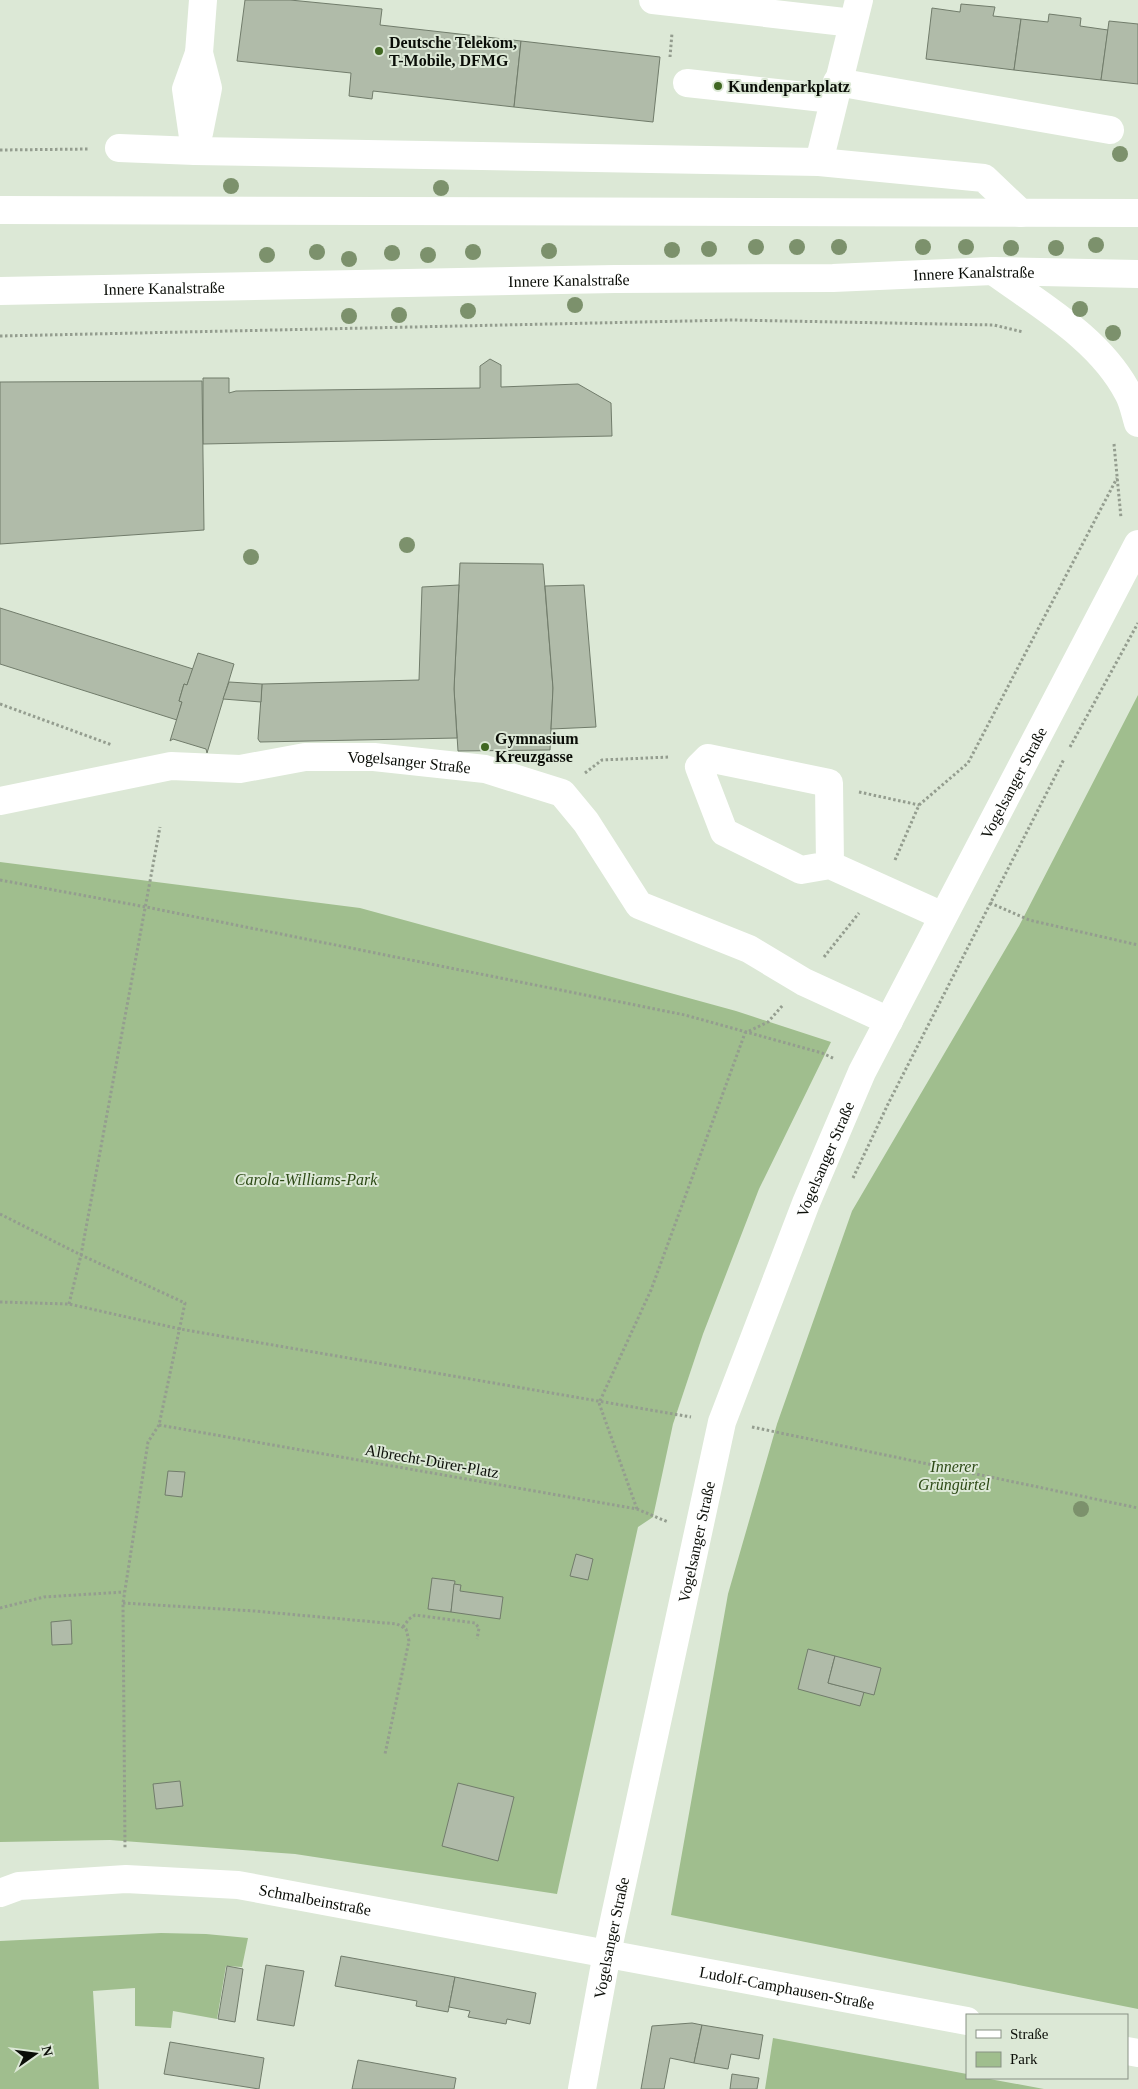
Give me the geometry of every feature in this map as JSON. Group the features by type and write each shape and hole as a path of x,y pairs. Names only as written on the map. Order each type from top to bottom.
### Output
{"main road":[{"path":"195,152 208,88 199,53 203,0"},
{"path":"664,1 856,11 834,91 818,162"},
{"path":"687,83 834,91 1110,130"},
{"path":"119,148 195,152 818,162 984,178 1021,213"},
{"path":"0,210 1138,213"},
{"path":"993,271 1090,344 1112,367 1129,394 1138,423"},
{"name":"Innere Kanalstraße","path":"0,291 605,279 833,278 993,271 1138,274"},
{"name":"Vogelsanger Straße","path":"582,2089 607,1953 722,1422 806,1203 862,1072 957,887 1138,544"},
{"name":"Vogelsanger Straße","path":"0,801 171,766 240,770 305,757 374,757 485,769 562,793"},
{"path":"830,865 829,783 708,758 699,766 724,832 800,870 830,865 943,916"},
{"path":"562,793 586,822 639,904 749,949 804,982 889,1021"},
{"name":"Schmalbeinstraße","path":"6,1887 126,1879 238,1885 607,1953"},
{"name":"Ludolf-Camphausen-Straße","path":"607,1953 966,2021"}],"path":[{"path":"664,1 670,58"},
{"path":"0,150 119,148"},
{"path":"0,336 733,320 994,325 1030,334"},
{"path":"637,1509 599,1403 651,1290 745,1033 768,1022 804,982 878,886 896,858 920,805 968,762 1117,478"},
{"path":"853,1180 889,1102 1068,751 1138,623"},
{"path":"0,704 117,746"},
{"path":"562,793 602,760 673,757 699,766"},
{"path":"829,783 920,805"},
{"path":"69,1304 81,1255 160,827"},
{"path":"896,858 905,862"},
{"path":"0,880 146,907 685,1016 822,1053 862,1072"},
{"path":"957,887 1029,920 1138,946"},
{"path":"0,1214 81,1255 185,1303 159,1425 148,1442 124,1592 126,1879"},
{"path":"0,1302 69,1304 180,1329 599,1403 754,1427 1138,1508"},
{"path":"751,1437 757,1418"},
{"name":"Albrecht-Dürer-Platz","path":"159,1425 637,1509 653,1517 698,1531"},
{"path":"0,1608 44,1597 124,1592"},
{"path":"123,1603 254,1611 397,1624 403,1627 406,1629 408,1641 386,1754"},
{"path":"403,1627 415,1615 475,1623 479,1628 477,1639"}],"green space":[{"name":"Innerer Grüngürtel","path":"1138,695 1138,2009 671,1915 728,1594 777,1424 852,1211 1019,926"},
{"name":"Carola-Williams-Park","path":"0,862 360,908 736,1011 831,1042 759,1189 703,1334 673,1424 653,1517 638,1527 557,1894 295,1854 110,1840 0,1842"},
{"path":"161,1933 206,1934 248,1938 242,1967 226,1966 217,2019 173,2011 171,2028 135,2026 135,1988 93,1991 99,2089 0,2089 0,1941"},
{"path":"773,2038 966,2074 966,2079 989,2079 1044,2089 765,2089"}],"building":[{"name":"Deutsche Telekom, T-Mobile, DFMG","path":"245,0 290,0 382,9 380,25 521,41 514,107 373,91 372,99 349,96 351,73 237,61"},
{"path":"961,4 995,7 993,16 1021,19 1014,70 926,59 932,8 960,12"},
{"path":"1049,14 1081,18 1080,26 1108,30 1101,80 1014,70 1021,19 1048,22"},
{"path":"1109,21 1138,24 1138,84 1101,80"},
{"name":"Deutsche Telekom, T-Mobile, DFMG","path":"521,41 660,57 653,122 514,107"},
{"path":"490,359 501,365 501,387 578,384 611,403 612,436 203,444 203,378 229,378 229,393 236,391 480,388 480,366"},
{"path":"202,381 204,530 0,544 0,382"},
{"path":"460,563 543,564 553,688 550,750 458,751 454,689"},
{"path":"459,585 454,689 457,738 260,742 258,739 262,684 419,680 422,587"},
{"path":"584,585 596,727 551,729 553,688 545,586"},
{"path":"0,608 193,669 187,685 184,684 179,701 182,702 177,720 0,664"},
{"path":"198,653 234,664 207,753 206,749 173,739 170,741 182,702 179,701 184,684 187,685"},
{"path":"229,682 262,684 261,702 223,699"},
{"path":"168,1471 185,1472 182,1497 165,1495"},
{"path":"576,1554 593,1559 588,1580 570,1576"},
{"path":"432,1578 455,1581 451,1612 428,1609"},
{"path":"454,1584 461,1585 460,1591 503,1597 500,1619 451,1612"},
{"path":"71,1620 72,1644 52,1645 51,1622"},
{"path":"808,1649 835,1656 828,1683 864,1692 860,1706 798,1689"},
{"path":"835,1656 881,1668 874,1695 828,1683"},
{"path":"180,1781 183,1806 156,1809 153,1784"},
{"path":"458,1783 514,1797 498,1861 442,1846"},
{"path":"341,1956 455,1977 448,2012 416,2006 417,2001 335,1986"},
{"path":"266,1965 304,1971 294,2026 257,2020"},
{"path":"227,1966 243,1969 235,2022 218,2019"},
{"path":"455,1977 536,1993 530,2024 507,2019 506,2024 468,2017 470,2011 449,2007"},
{"path":"692,2023 702,2025 694,2063 670,2058 664,2089 641,2089 652,2026"},
{"path":"702,2025 763,2035 759,2059 731,2054 728,2069 694,2063"},
{"path":"170,2042 264,2058 259,2089 164,2074"},
{"path":"358,2060 456,2078 454,2089 352,2089"},
{"path":"732,2074 759,2078 757,2089 730,2089"}],"place":[{"name":"Deutsche Telekom, T-Mobile, DFMG","path":"379,51"},
{"name":"Kundenparkplatz","path":"718,86"},
{"name":"Gymnasium Kreuzgasse","path":"485,747"}]}
